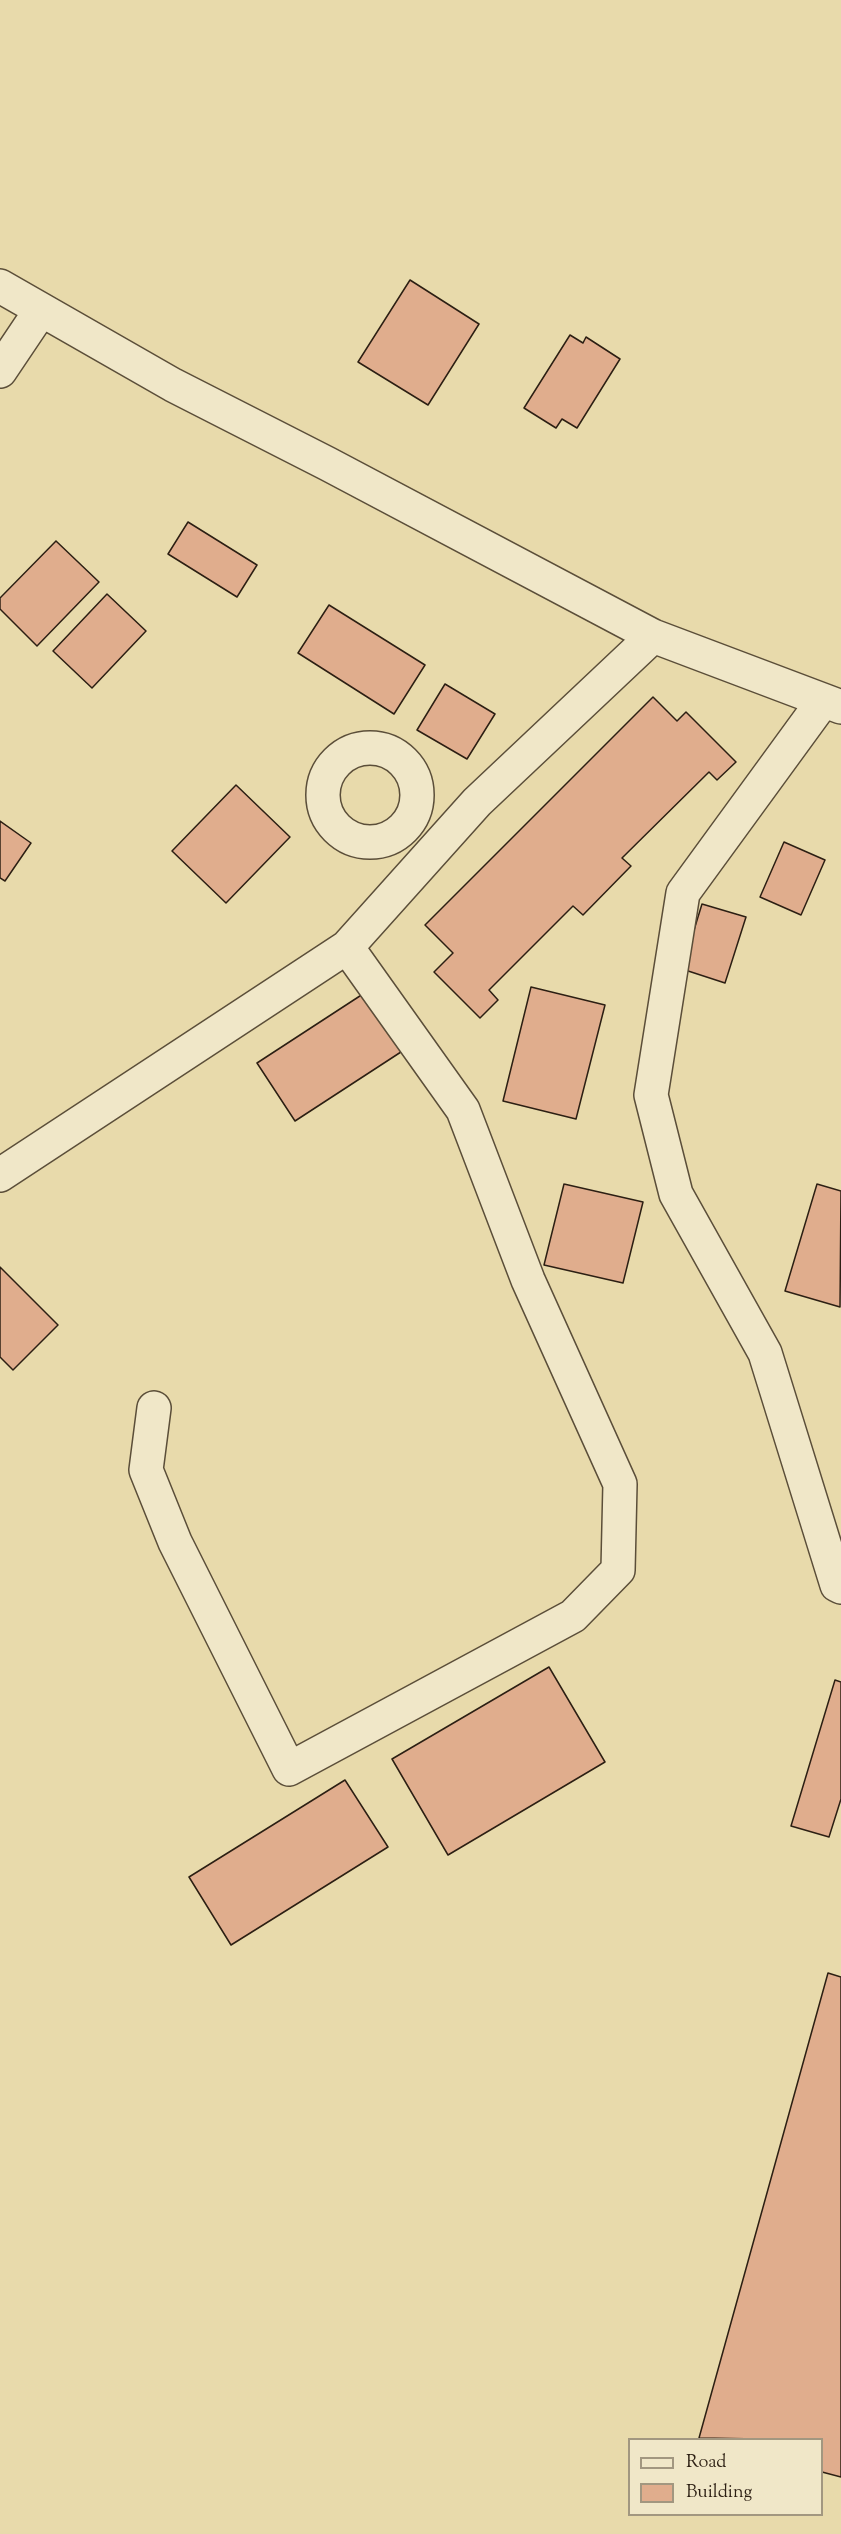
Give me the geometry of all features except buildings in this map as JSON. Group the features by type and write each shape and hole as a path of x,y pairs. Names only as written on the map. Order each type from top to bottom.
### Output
{"street":[{"path":"0,286 172,386 328,464 653,636 832,704 683,893 651,1095 676,1194 765,1353 837,1585 841,1587"},
{"path":"0,371 41,310"},
{"path":"0,1175 346,947 477,802 653,636"},
{"path":"154,1408 146,1470 175,1542 289,1769 573,1616 618,1570 620,1484 528,1280 463,1110 346,947"}]}
